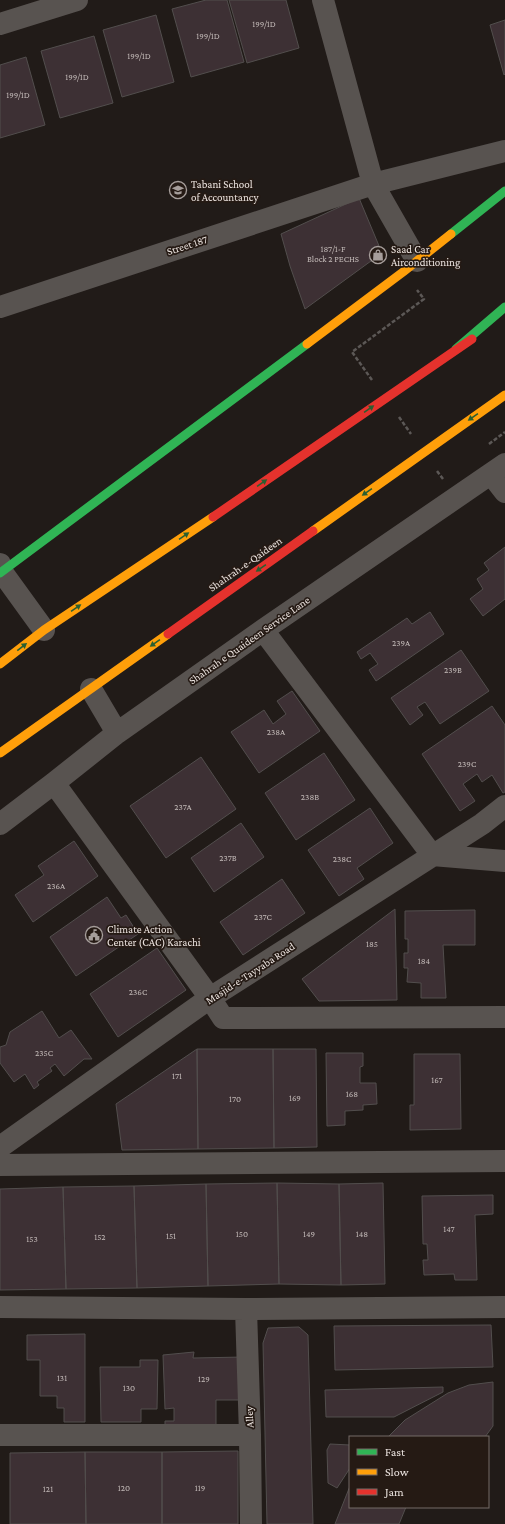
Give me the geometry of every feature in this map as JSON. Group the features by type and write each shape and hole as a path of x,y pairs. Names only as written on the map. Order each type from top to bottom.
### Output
{"main road":[{"path":"1,569 417,261 505,191"},
{"path":"456,349 505,307"},
{"path":"0,664 44,630 230,505 456,349 505,319"},
{"name":"Shahrah-e-Qaideen","path":"0,753 505,395"}],"street":[{"path":"0,24 77,0"},
{"path":"323,0 373,184 417,261"},
{"name":"Street 187","path":"0,307 373,184 505,151"},
{"path":"498,469 505,492"},
{"name":"Shahrah e Quaideen Service Lane","path":"0,824 116,733 498,469"},
{"path":"1,569 44,630"},
{"path":"263,630 432,855 505,861"},
{"path":"91,688 116,733"},
{"path":"54,783 223,1018 505,1017"},
{"name":"Masjid-e-Tayyaba Road","path":"0,1147 210,998 482,824 505,806"},
{"path":"0,1165 505,1161"},
{"path":"0,1307 246,1309 505,1307"},
{"name":"Alley","path":"246,1309 251,1524"},
{"path":"0,1435 250,1435"}],"path":[{"path":"352,352 424,299"}],"building":[{"path":"206,0 227,0 244,62 191,77 172,9"},
{"path":"229,0 286,0 299,48 247,63"},
{"path":"156,15 174,82 122,97 103,30"},
{"path":"505,20 505,74 504,75 490,25"},
{"path":"94,36 113,103 60,118 41,51"},
{"path":"26,57 45,125 0,138 0,65"},
{"path":"359,198 382,253 305,309 281,234"},
{"path":"505,547 505,599 483,616 470,599 483,589 477,579 489,570 484,563"},
{"path":"430,612 444,634 376,681 369,670 378,664 370,653 361,659 357,652 407,618 412,624"},
{"path":"461,650 489,691 440,724 425,702 417,707 423,715 410,725 391,698"},
{"path":"292,691 320,731 259,773 231,732 264,710 273,724 286,714 277,701"},
{"path":"492,706 505,725 505,792 503,793 492,775 482,782 477,774 463,784 475,801 460,811 422,754"},
{"path":"324,753 355,800 296,840 265,793"},
{"path":"201,757 236,809 166,858 130,806"},
{"path":"370,808 393,843 357,868 364,879 339,896 308,850"},
{"path":"241,823 264,857 214,892 191,858"},
{"path":"74,841 98,876 33,922 15,895 44,875 38,866"},
{"path":"282,879 305,913 243,955 220,922"},
{"name":"Climate Action Center (CAC) Karachi","path":"107,897 121,918 126,915 138,934 76,976 50,937"},
{"path":"395,909 397,1000 319,1001 302,979"},
{"path":"475,910 475,945 443,945 446,998 421,998 421,983 407,982 408,968 404,968 404,953 408,953 408,939 405,939 405,911"},
{"path":"157,948 186,990 118,1037 90,994"},
{"path":"42,1011 59,1038 71,1030 92,1059 84,1059 64,1076 55,1064 50,1068 52,1071 37,1082 39,1085 34,1089 25,1074 14,1082 0,1063 0,1047 6,1045 10,1032"},
{"path":"197,1049 198,1149 122,1150 116,1104"},
{"path":"197,1049 273,1049 274,1148 198,1149"},
{"path":"273,1049 316,1049 317,1147 274,1148"},
{"path":"326,1053 363,1053 363,1066 360,1067 360,1083 376,1083 377,1104 363,1105 363,1110 345,1111 345,1125 327,1126"},
{"path":"414,1054 460,1054 461,1129 410,1130 410,1105 414,1105"},
{"path":"277,1183 279,1284 208,1286 206,1184"},
{"path":"277,1183 339,1184 341,1285 279,1284"},
{"path":"383,1183 385,1284 341,1285 339,1184"},
{"path":"206,1184 208,1286 137,1288 134,1186"},
{"path":"134,1186 137,1288 66,1289 63,1187"},
{"path":"63,1187 66,1289 0,1290 0,1189"},
{"path":"493,1195 493,1214 475,1215 477,1280 455,1280 454,1274 424,1275 423,1260 428,1260 427,1244 423,1244 422,1196"},
{"path":"491,1325 493,1367 335,1370 334,1326"},
{"path":"299,1327 308,1335 313,1524 267,1524 263,1343 268,1328"},
{"path":"85,1334 85,1422 64,1422 64,1408 57,1408 57,1396 40,1396 40,1360 27,1360 27,1335"},
{"path":"194,1352 193,1358 244,1357 244,1400 216,1400 216,1430 165,1431 165,1421 174,1421 174,1408 165,1409 163,1355"},
{"path":"140,1360 158,1360 157,1409 141,1409 141,1422 101,1422 100,1367 140,1367"},
{"path":"493,1382 493,1426 486,1436 389,1436 405,1420 448,1393 469,1385"},
{"path":"443,1387 443,1392 394,1417 326,1417 325,1390"},
{"path":"330,1444 349,1445 349,1470 337,1488 328,1483 327,1450"},
{"path":"238,1451 238,1524 162,1524 162,1452"},
{"path":"85,1452 86,1524 10,1524 10,1453"},
{"path":"85,1452 162,1452 162,1524 86,1524"},
{"path":"349,1489 349,1508 406,1508 399,1524 335,1524"}],"traffic: fast":[{"path":"451,234 505,191"},
{"path":"456,349 505,307"},
{"path":"0,573 307,344"}],"traffic: slow":[{"path":"307,344 451,234"},
{"path":"313,531 505,395"},
{"path":"0,664 44,630 213,517"},
{"path":"0,753 168,634"}],"traffic: jam":[{"path":"213,517 472,339"},
{"path":"168,634 313,531"}],"place":[{"name":"Tabani School of Accountancy","path":"178,190"},
{"name":"Saad Car Airconditioning","path":"378,255"},
{"name":"Climate Action Center (CAC) Karachi","path":"94,935"}]}
